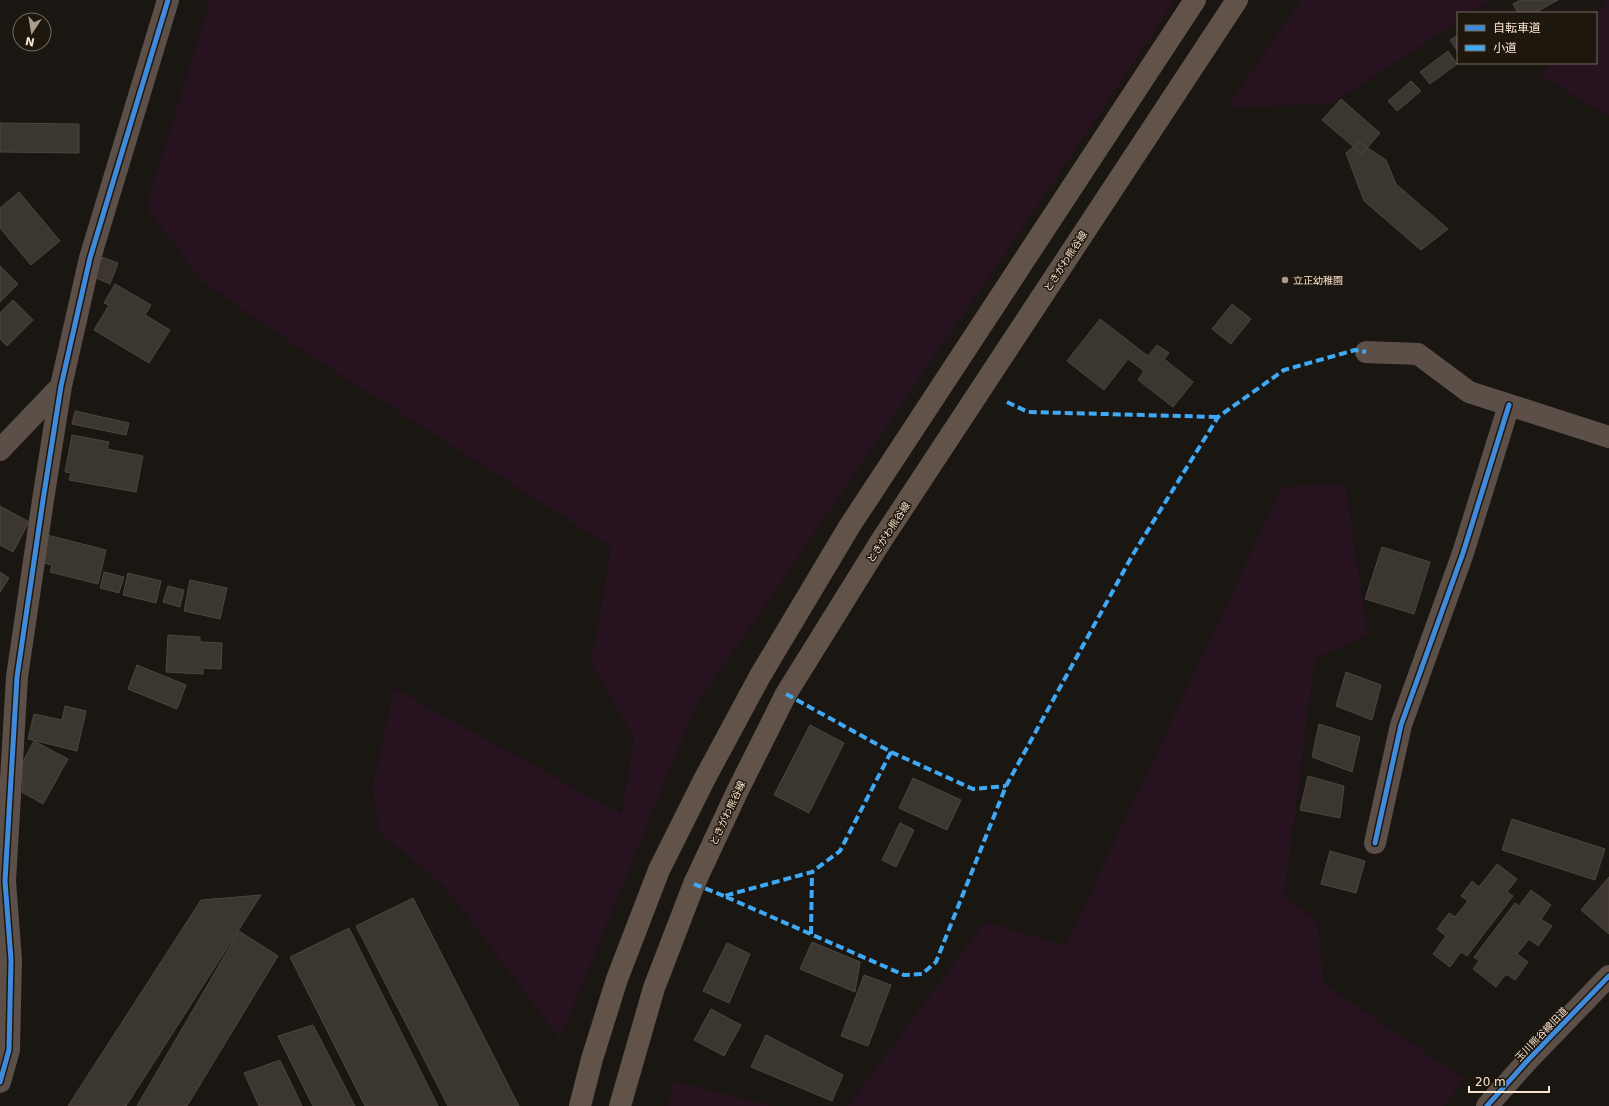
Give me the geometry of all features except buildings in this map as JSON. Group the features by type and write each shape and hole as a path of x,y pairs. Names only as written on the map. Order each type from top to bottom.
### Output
{"main road":[{"path":"580,1106 592,1059 617,978 659,870 704,780 760,676 849,527 1195,0"},
{"name":"ときがわ熊谷線","path":"620,1106 654,988 694,884 737,792 786,694 882,541 1237,0"}],"street":[{"path":"0,1082 9,1050 11,960 2,879 17,677 61,386 90,258 168,0"},
{"path":"1366,352 1418,354 1469,392 1609,437"},
{"path":"0,450 61,386"},
{"path":"1375,843 1401,725 1464,553 1509,405"},
{"name":"玉川熊谷線旧道","path":"1487,1106 1529,1059 1609,976"}],"shaded area":[{"path":"210,0 1175,0 1096,120 696,706 560,1039 443,885 379,832 372,787 394,688 621,814 634,738 591,663 611,547 303,351 202,281 146,207"},
{"path":"1301,0 1492,0 1474,12 1457,12 1457,23 1331,104 1227,107"},
{"path":"1606,0 1609,0 1609,116 1540,76 1550,64 1597,64 1596,12"},
{"path":"1345,484 1368,635 1315,658 1284,897 1317,921 1324,984 1465,1079 1443,1106 848,1106 985,922 1065,946 1282,487"},
{"path":"673,1081 772,1106 668,1106"}],"marked path":[{"path":"891,752 840,851 812,872 724,896 904,975 922,974 936,962 1006,786 1132,556 1218,417 1284,370 1355,350 1366,352"},
{"path":"1007,402 1028,412 1218,417"},
{"path":"786,694 891,752 973,789 1006,786"},
{"path":"811,934 812,872"},
{"path":"694,884 724,896"}],"cycle path":[{"path":"0,1082 9,1050 11,960 5,881 17,677 43,500 61,386 90,258 168,0"},
{"path":"1375,843 1401,725 1463,553 1509,405"},
{"path":"1487,1106 1529,1059 1609,976"}],"place":[{"name":"立正幼稚園","path":"1285,280"}]}
